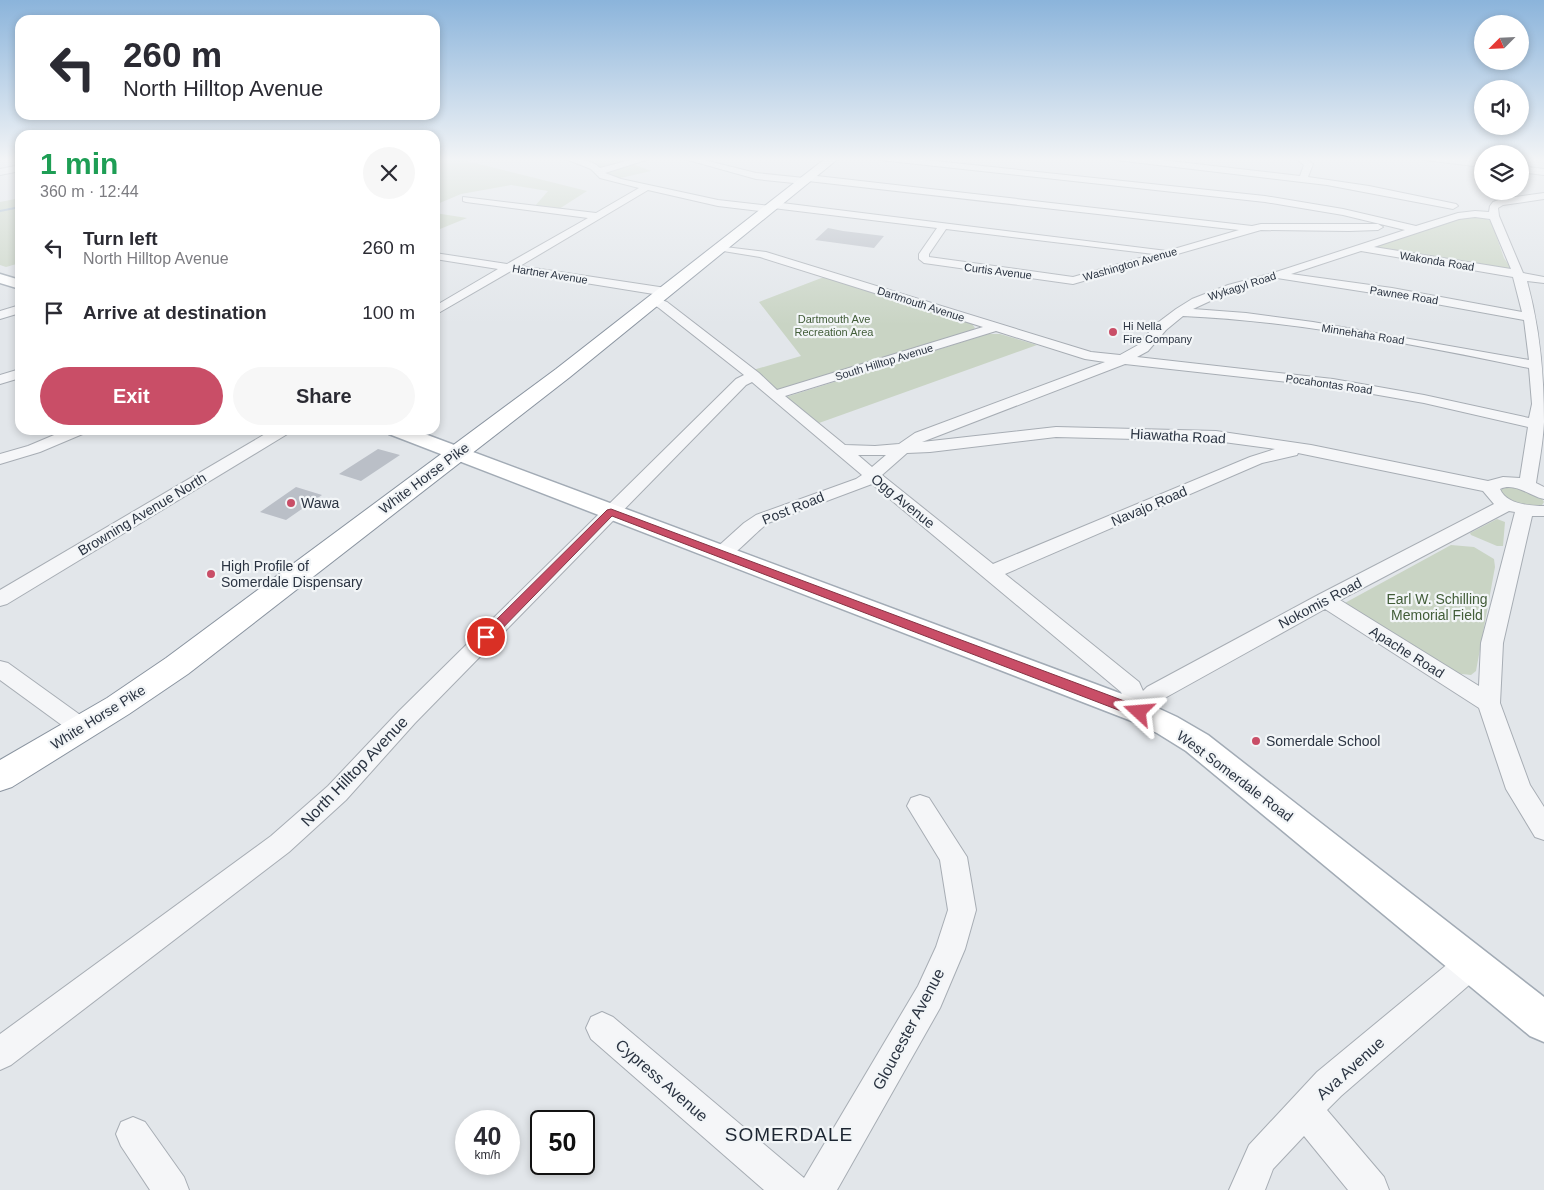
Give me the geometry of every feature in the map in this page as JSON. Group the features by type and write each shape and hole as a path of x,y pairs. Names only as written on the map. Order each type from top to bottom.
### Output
{"highway":[{"name":"White Horse Pike","path":"0,777 82,728 177,666 457,453 764,214"}],"main road":[{"path":"0,278 15,283"},
{"name":"West Somerdale Road","path":"409,435 1139,712 1167,725 1197,743 1544,1022"}],"street":[{"path":"579,214 598,216"},
{"path":"440,309 602,214"},
{"path":"831,214 1169,254"},
{"path":"1189,214 1254,229"},
{"path":"1350,214 1414,229"},
{"name":"Wykagyl Road","path":"840,450 875,451 903,448 921,436 1120,361 1143,348 1161,327 1180,312 1196,302 1232,287 1277,275 1414,229 1466,215 1494,216"},
{"path":"1494,216 1518,275 1531,317 1540,366 1540,404 1535,424 1528,486"},
{"name":"Washington Avenue","path":"1076,285 1169,254 1254,229 1277,226 1349,228 1394,224"},
{"name":"Curtis Avenue","path":"944,226 924,254 924,258 936,263 1076,285"},
{"name":"Dartmouth Avenue","path":"721,248 762,254 993,328 1090,356 1120,361"},
{"name":"Wakonda Road","path":"1357,248 1544,280"},
{"name":"Hartner Avenue","path":"440,257 660,296"},
{"name":"Pawnee Road","path":"1277,275 1392,292 1531,317"},
{"name":"Ogg Avenue","path":"660,296 663,305 754,376 840,450 1131,688 1139,712"},
{"path":"0,315 15,310"},
{"name":"Minnehaha Road","path":"1180,312 1213,313 1276,320 1430,345 1540,366"},
{"name":"South Hilltop Avenue","path":"774,395 993,328"},
{"name":"Pocahontas Road","path":"1120,361 1333,383 1424,399 1535,424"},
{"path":"0,380 15,375"},
{"path":"611,512 741,382 754,376"},
{"name":"Hiawatha Road","path":"903,448 930,447 1056,432 1216,436 1311,450 1491,486 1508,482 1528,486 1544,494"},
{"path":"0,459 34,449 67,435"},
{"name":"Browning Avenue North","path":"0,599 275,435"},
{"path":"1216,436 1234,443 1243,450 1250,457 1250,463"},
{"path":"872,476 903,448"},
{"name":"Navajo Road","path":"990,573 1250,463 1280,453 1311,450"},
{"name":"Post Road","path":"721,554 750,527 762,519 862,482 872,476"},
{"path":"1491,486 1494,495 1525,508 1492,642 1489,703 1519,789 1544,829"},
{"name":"Nokomis Road","path":"1139,712 1155,692 1325,600 1525,508"},
{"name":"North Hilltop Avenue","path":"0,1054 280,844 337,793 406,717 611,512"},
{"name":"Apache Road","path":"1325,600 1489,703"},
{"path":"0,669 82,728"},
{"name":"Gloucester Avenue","path":"817,1190 929,997 950,948 962,910 953,857 920,806"},
{"name":"Ava Avenue","path":"1247,1190 1261,1157 1329,1084 1472,963"},
{"name":"Cypress Avenue","path":"602,1028 791,1190"},
{"path":"1305,1110 1371,1190"},
{"path":"133,1134 171,1190"}],"green space":[{"path":"0,214 15,214 15,264 6,267 0,265"},
{"path":"440,214 467,218 440,229"},
{"path":"1467,216 1480,217 1491,221 1504,258 1512,270 1371,248"},
{"name":"Dartmouth Ave Recreation Area","path":"824,277 972,324 975,328 972,331 777,390 753,370 801,356 759,302"},
{"path":"988,334 1000,334 1037,345 819,423 786,397"},
{"path":"1514,486 1540,496 1544,502 1542,505 1525,506 1514,502 1500,492 1503,487"},
{"path":"1497,519 1505,522 1503,546 1497,546 1471,535 1470,533"},
{"name":"Earl W. Schilling Memorial Field","path":"1451,545 1474,547 1494,559 1495,567 1476,671 1471,675 1453,673 1343,604"}],"building":[{"path":"828,228 884,236 874,248 815,240"},
{"name":"Wawa","path":"378,449 400,455 361,481 339,474"},
{"name":"Wawa","path":"296,487 322,495 286,520 260,512"}],"place":[{"name":"Hi Nella Fire Company","path":"1113,332"},
{"name":"Wawa","path":"291,503"},
{"name":"High Profile of Somerdale Dispensary","path":"211,574"},
{"name":"Somerdale School","path":"1256,741"}],"district":[{"name":"SOMERDALE","path":"789,1134"}],"route":[{"path":"486,637 611,512 1139,712"}]}
